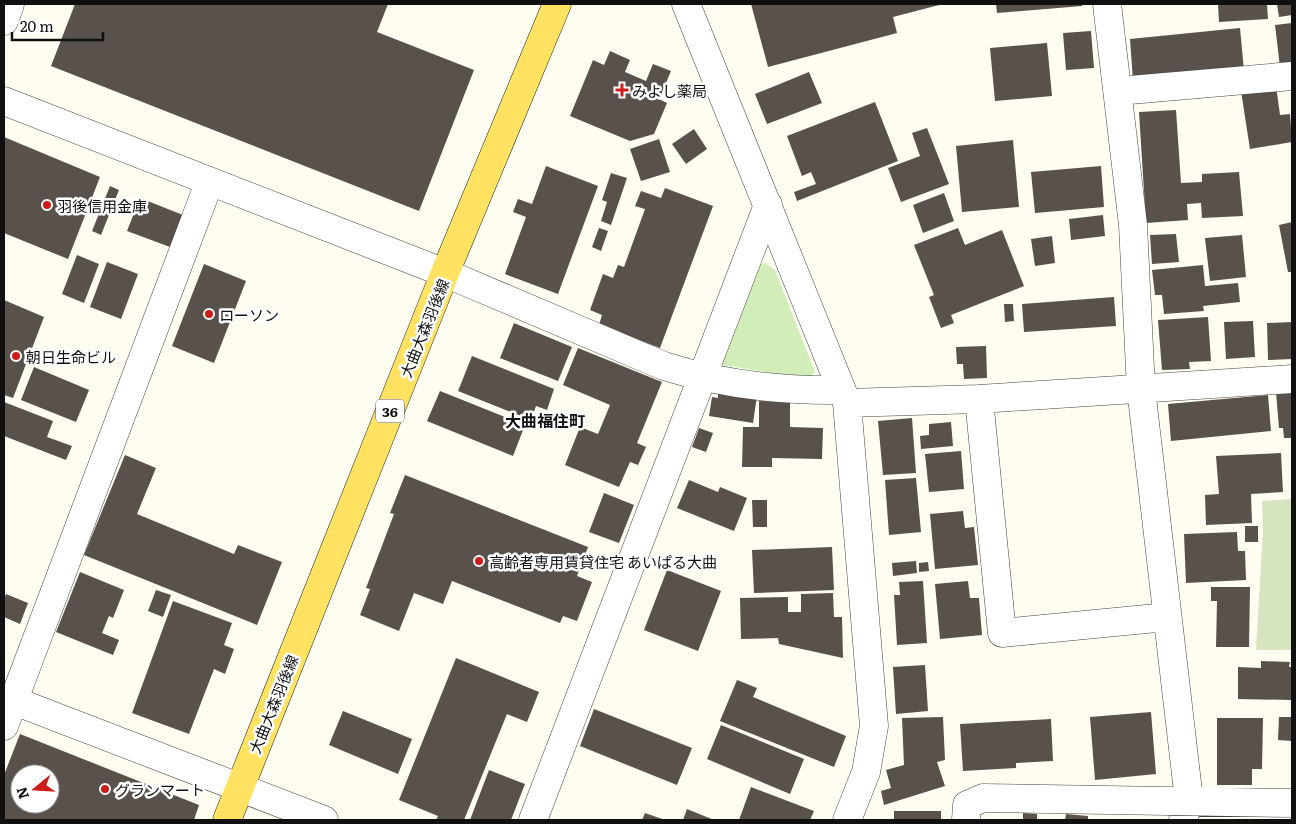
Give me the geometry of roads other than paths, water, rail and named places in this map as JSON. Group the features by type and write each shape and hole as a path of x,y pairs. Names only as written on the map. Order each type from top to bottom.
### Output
{"main road":[{"name":"大曲大森羽後線","path":"227,820 445,274 557,4"}],"street":[{"path":"4,21 10,4"},
{"path":"686,4 844,396 874,726 866,772 847,820"},
{"path":"1108,4 1133,224 1141,389 1167,617 1186,810"},
{"path":"1118,91 1292,76"},
{"path":"4,101 445,274 664,366 701,378 809,390 844,396 979,399 1292,379"},
{"path":"4,726 9,699 209,182"},
{"path":"533,820 768,205"},
{"path":"979,399 1002,633 1167,617"},
{"path":"9,699 324,820"},
{"path":"966,820 967,805 983,798 1186,810 1292,803"}],"place":[{"name":"みよし薬局","path":"622,90"},
{"name":"羽後信用金庫","path":"47,205"},
{"name":"ローソン","path":"209,314"},
{"name":"朝日生命ビル","path":"16,356"},
{"name":"高齢者専用賃貸住宅 あいぱる大曲","path":"479,561"},
{"name":"グランマート","path":"105,789"}],"district":[{"name":"大曲福住町","path":"545,420"}]}
